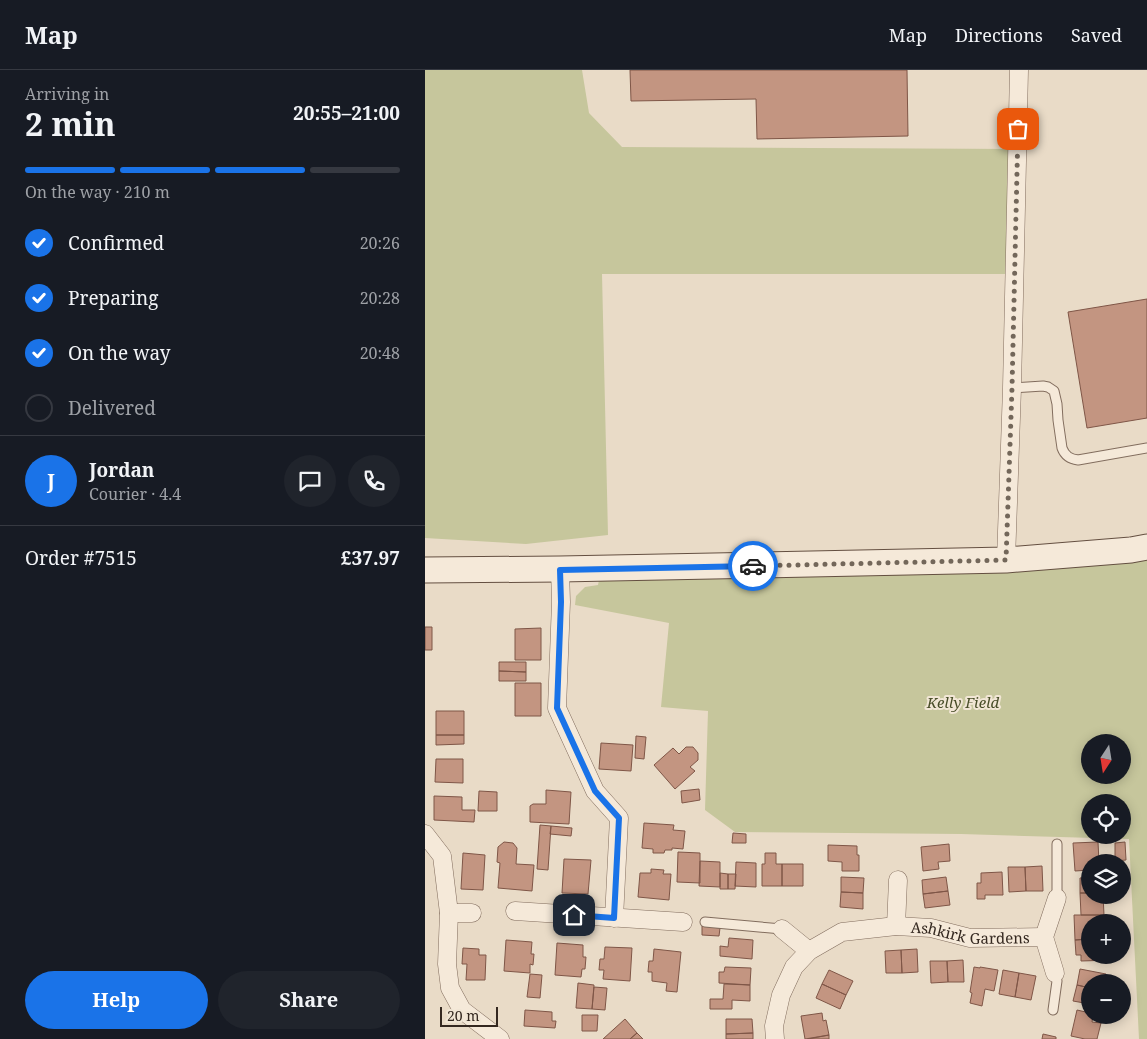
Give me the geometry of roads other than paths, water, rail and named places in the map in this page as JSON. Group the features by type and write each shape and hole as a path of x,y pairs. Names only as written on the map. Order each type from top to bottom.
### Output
{"main road":[{"path":"425,570 560,570 1006,560 1131,550 1147,547"}],"street":[{"path":"1006,560 1019,70"},
{"path":"560,570 561,602 557,708 595,791 619,818 614,918"},
{"path":"425,834 442,856 449,913 447,964 450,988 462,1010 500,1039"},
{"name":"Ashkirk Gardens","path":"896,926 898,880"},
{"name":"Ashkirk Gardens","path":"1055,973 1044,937 1057,898"},
{"path":"515,911 683,922"},
{"path":"449,913 472,913"},
{"name":"Ashkirk Gardens","path":"775,1039 774,1026 781,995 794,968 809,951 842,932 896,926 931,928 970,938 1044,937"},
{"path":"782,929 809,951"}],"lane":[{"path":"1012,388 1043,386 1054,391 1062,448 1071,459 1078,460 1147,448"},
{"path":"1057,844 1057,898"},
{"path":"705,922 782,929"},
{"path":"1053,1010 1057,981 1055,973"}],"park label":[{"name":"Kelly Field","path":"963,702"}]}
